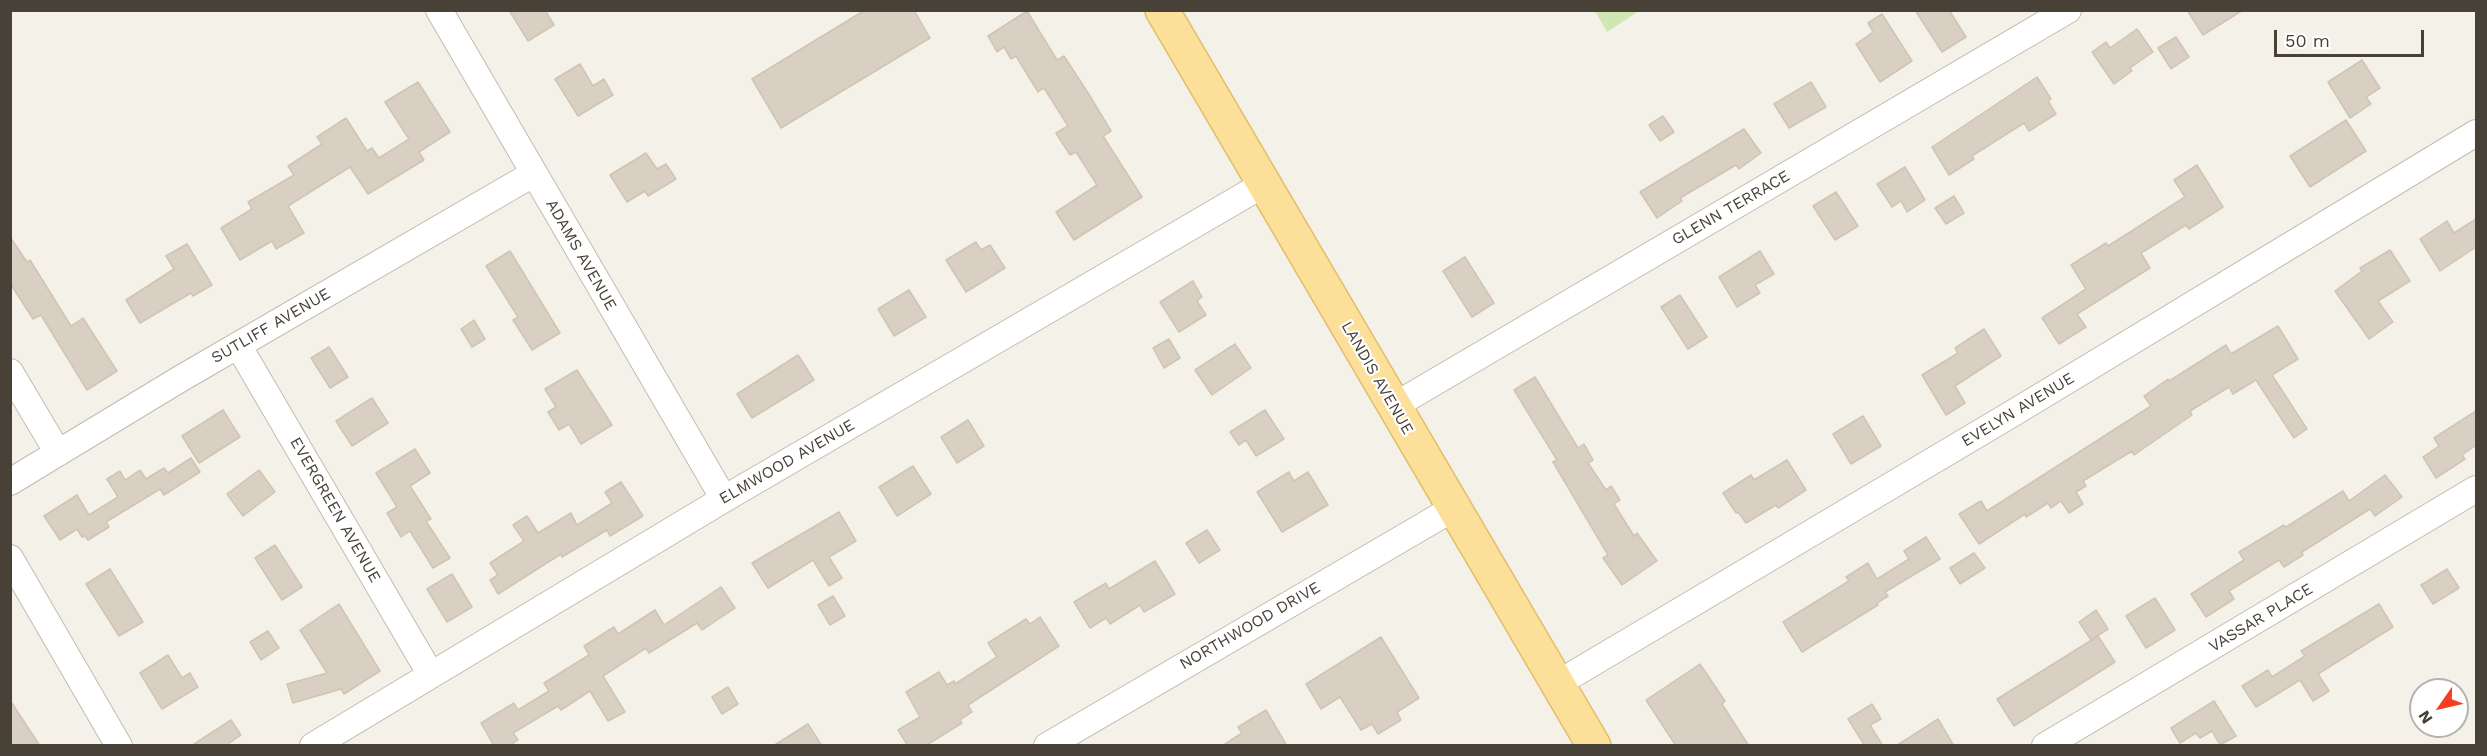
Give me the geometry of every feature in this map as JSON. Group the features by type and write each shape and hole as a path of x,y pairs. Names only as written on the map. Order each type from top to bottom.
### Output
{"main road":[{"name":"LANDIS AVENUE","path":"1162,10 1594,746"}],"street":[{"name":"ADAMS AVENUE","path":"439,10 724,499"},
{"name":"GLENN TERRACE","path":"1394,406 2068,10"},
{"name":"EVELYN AVENUE","path":"1557,684 2015,412 2476,133"},
{"name":"SUTLIFF AVENUE","path":"10,482 238,345 533,174"},
{"name":"ELMWOOD AVENUE","path":"313,746 724,499 1264,184"},
{"name":"EVERGREEN AVENUE","path":"238,345 431,675"},
{"path":"10,372 58,453"},
{"name":"VASSAR PLACE","path":"2045,746 2476,489"},
{"name":"NORTHWOOD DRIVE","path":"1047,746 1454,508"},
{"path":"10,558 119,746"}],"green space":[{"path":"1595,11 1639,11 1607,32"}],"building":[{"path":"509,10 545,10 554,25 528,41"},
{"path":"865,10 914,10 930,38 781,128 752,79"},
{"path":"1915,10 1949,10 1966,37 1942,52"},
{"path":"2187,10 2243,10 2203,35"},
{"path":"1027,11 1057,60 1064,56 1090,96 1111,131 1103,136 1142,197 1074,240 1056,212 1097,185 1076,152 1070,155 1056,133 1068,126 1044,88 1038,92 1016,56 1011,59 1004,47 997,52 988,36"},
{"path":"1882,14 1912,61 1880,82 1856,44 1873,32 1868,23"},
{"path":"2137,29 2153,52 2130,68 2132,71 2114,84 2092,52 2106,42 2110,48"},
{"path":"2176,37 2189,57 2171,69 2158,48"},
{"path":"2362,60 2380,88 2366,97 2371,104 2350,118 2328,82"},
{"path":"580,64 593,86 604,79 613,95 578,116 555,79"},
{"path":"2037,77 2051,99 2048,101 2056,114 2029,131 2024,123 1972,156 1974,159 1949,175 1932,147"},
{"path":"418,82 450,132 419,152 424,160 368,194 350,167 288,206 304,233 276,249 272,241 240,260 221,228 252,209 248,202 294,175 288,166 322,144 317,137 346,118 367,151 372,148 379,158 409,139 385,102"},
{"path":"1811,82 1826,107 1789,128 1774,104"},
{"path":"1663,116 1674,132 1660,141 1649,125"},
{"path":"2346,120 2366,151 2310,187 2290,156"},
{"path":"1744,129 1761,153 1739,169 1736,165 1680,198 1682,201 1657,218 1640,192"},
{"path":"646,153 657,169 666,164 676,179 648,196 645,191 627,202 610,175"},
{"path":"2197,165 2223,207 2189,229 2186,225 2141,253 2150,268 2077,314 2086,327 2059,344 2042,318 2086,289 2071,265 2106,243 2108,246 2185,197 2174,180"},
{"path":"1905,167 1925,200 1907,212 1901,201 1892,207 1877,184"},
{"path":"1836,192 1858,226 1835,240 1813,206"},
{"path":"1954,196 1964,213 1946,224 1935,208"},
{"path":"2476,219 2476,247 2440,271 2420,239 2447,221 2454,233"},
{"path":"10,237 27,262 30,260 71,326 83,318 117,371 87,390 41,315 33,319 10,283"},
{"path":"976,242 981,250 990,245 1005,268 966,292 946,260"},
{"path":"187,244 212,285 193,296 191,293 140,323 126,300 174,269 166,256"},
{"path":"2390,250 2410,281 2378,301 2393,322 2369,339 2335,291 2362,271 2360,268"},
{"path":"510,251 560,333 532,350 513,320 518,317 486,266"},
{"path":"1760,251 1774,274 1755,285 1760,293 1737,307 1719,277"},
{"path":"1465,257 1494,303 1472,317 1443,271"},
{"path":"1193,281 1202,297 1197,301 1206,315 1179,332 1160,302"},
{"path":"909,290 926,317 894,336 878,309"},
{"path":"1680,295 1707,337 1688,349 1661,307"},
{"path":"474,320 485,339 472,347 461,329"},
{"path":"2278,326 2298,359 2272,375 2307,429 2294,438 2256,380 2233,394 2229,387 2190,411 2192,415 2134,455 2132,451 2083,481 2086,486 2076,492 2083,504 2069,513 2061,501 2051,508 2048,503 2026,517 2025,514 1979,544 1959,514 1981,501 1987,511 2151,406 2144,396 2168,379 2169,381 2226,345 2231,354"},
{"path":"1984,329 2001,356 1955,386 1965,403 1946,415 1922,375 1958,353 1955,348"},
{"path":"1169,339 1180,358 1164,368 1153,348"},
{"path":"1235,344 1251,368 1212,395 1195,370"},
{"path":"329,347 348,377 330,388 311,358"},
{"path":"798,355 814,380 752,418 737,394"},
{"path":"577,370 612,425 581,444 569,424 559,430 548,412 556,407 545,389"},
{"path":"1535,377 1578,448 1584,444 1593,460 1588,463 1606,490 1611,486 1620,500 1614,504 1634,536 1637,533 1657,561 1622,585 1603,558 1608,555 1553,462 1557,460 1514,390"},
{"path":"372,398 388,423 352,446 336,421"},
{"path":"223,410 240,437 199,463 182,436"},
{"path":"1265,410 1284,439 1256,456 1246,440 1239,445 1230,432"},
{"path":"2476,411 2476,445 2462,455 2465,459 2436,478 2423,457 2439,446 2434,438"},
{"path":"1863,416 1881,446 1851,464 1833,434"},
{"path":"968,420 984,446 957,463 941,437"},
{"path":"415,449 430,473 410,486 431,519 426,521 450,558 433,568 410,531 401,537 387,513 397,507 376,473"},
{"path":"191,458 200,472 164,495 160,489 106,522 109,527 88,540 85,536 82,537 77,529 60,540 44,516 77,495 89,515 118,497 107,479 120,471 125,480 140,470 146,479 164,468 168,473"},
{"path":"1787,460 1806,490 1778,508 1776,505 1746,523 1738,512 1736,513 1723,493 1751,475 1754,480"},
{"path":"913,466 931,494 897,516 879,487"},
{"path":"259,470 275,492 243,516 227,494"},
{"path":"1289,472 1294,481 1308,472 1328,505 1282,532 1257,492"},
{"path":"2385,475 2402,497 2375,516 2370,509 2302,552 2303,555 2284,567 2279,560 2229,591 2234,599 2206,617 2191,594 2244,560 2239,552 2284,525 2286,527 2343,491 2349,501"},
{"path":"621,482 643,516 610,536 607,530 562,557 561,554 498,594 490,580 498,575 490,563 524,541 513,525 527,516 538,533 571,513 577,525 612,503 605,492"},
{"path":"839,512 856,541 829,557 842,578 829,586 813,560 768,588 752,563"},
{"path":"1207,530 1220,550 1199,563 1186,543"},
{"path":"1926,537 1940,559 1885,592 1888,596 1877,603 1878,605 1802,652 1783,622 1849,581 1846,577 1868,563 1877,579 1909,559 1904,551"},
{"path":"275,545 302,587 282,600 255,558"},
{"path":"1974,553 1985,568 1960,584 1950,568"},
{"path":"1155,561 1175,594 1144,612 1140,605 1110,624 1106,618 1090,628 1074,602 1106,583 1109,589"},
{"path":"110,569 143,622 119,636 86,584"},
{"path":"2447,569 2459,588 2433,604 2421,585"},
{"path":"452,574 472,607 447,622 427,589"},
{"path":"721,587 735,608 702,630 697,623 649,653 646,648 603,676 625,712 608,721 590,691 561,710 558,706 513,733 518,740 509,746 494,746 481,723 514,703 518,710 549,691 544,683 589,655 584,646 614,627 618,634 655,610 664,625"},
{"path":"833,596 845,616 830,625 818,605"},
{"path":"2155,598 2175,630 2146,648 2126,616"},
{"path":"339,604 380,671 344,694 341,689 293,703 287,684 327,673 300,630"},
{"path":"2379,604 2393,627 2318,674 2329,691 2313,701 2300,680 2256,707 2242,686 2268,670 2272,677 2305,656 2301,651"},
{"path":"2096,610 2108,629 2091,640 2079,622"},
{"path":"1040,617 1059,646 968,705 972,712 960,720 962,723 925,746 908,746 898,730 920,717 906,692 939,672 947,685 954,681 955,684 997,657 988,643 1026,619 1030,624"},
{"path":"268,631 279,648 261,660 250,642"},
{"path":"2098,636 2115,662 2014,726 1997,699"},
{"path":"1381,637 1419,698 1397,712 1401,720 1378,734 1372,724 1361,730 1340,697 1321,709 1306,684"},
{"path":"168,655 182,678 190,673 198,687 162,709 140,673"},
{"path":"1700,664 1725,701 1722,704 1749,746 1676,746 1646,700"},
{"path":"728,687 738,704 722,714 712,697"},
{"path":"10,700 40,746 10,746"},
{"path":"2214,701 2236,736 2220,745 2212,731 2200,738 2196,733 2180,743 2171,728"},
{"path":"1872,704 1881,719 1870,725 1883,746 1865,746 1848,719"},
{"path":"1266,710 1287,746 1222,746 1242,733 1238,727"},
{"path":"1938,719 1954,746 1896,746"},
{"path":"231,720 241,735 225,746 191,746"},
{"path":"808,724 822,746 773,746"}]}
